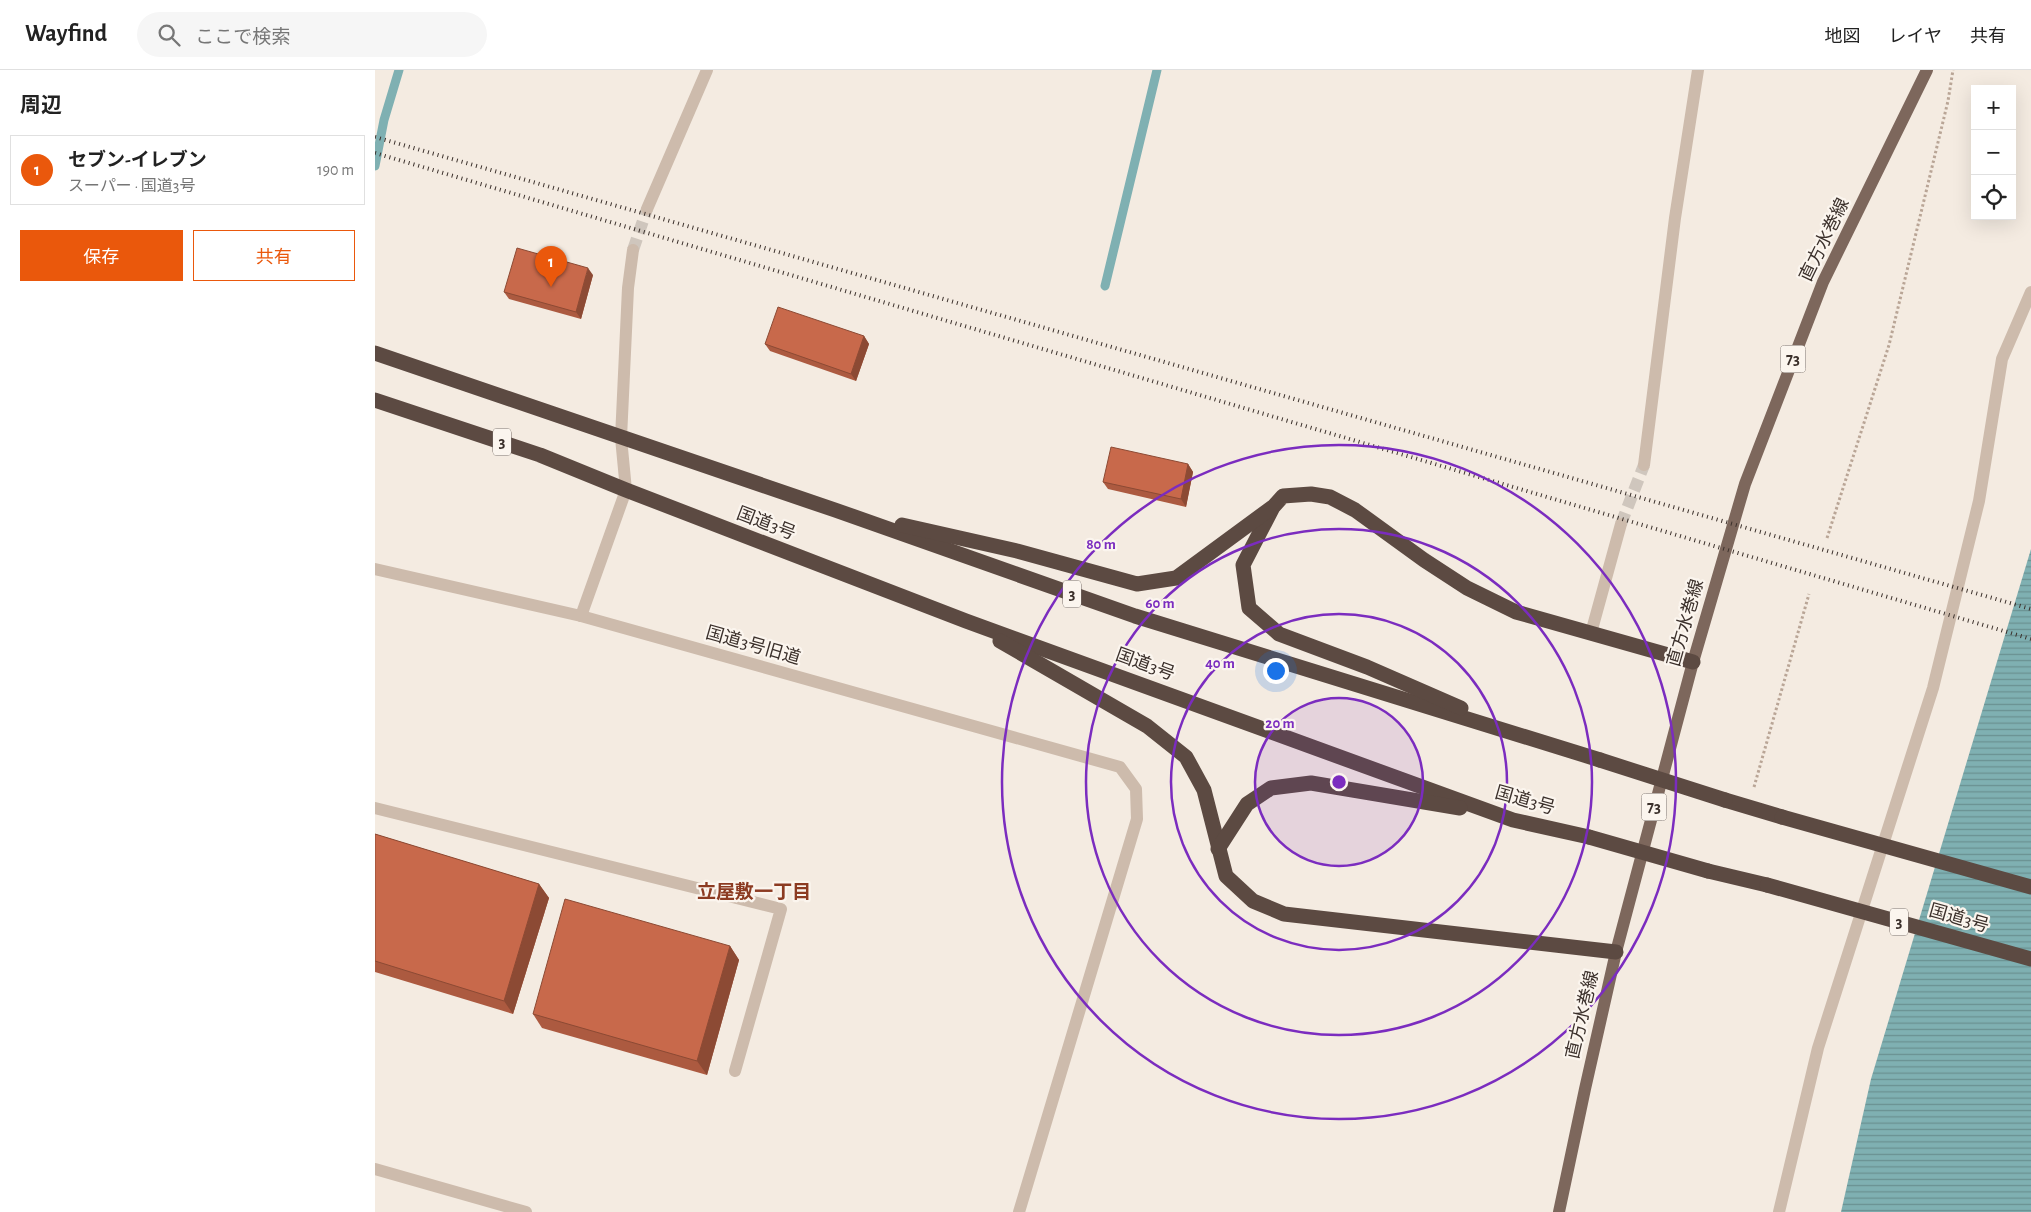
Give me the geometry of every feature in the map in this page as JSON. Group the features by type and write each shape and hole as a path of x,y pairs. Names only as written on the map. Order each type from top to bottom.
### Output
{"highway":[{"name":"国道3号","path":"375,353 835,510 1135,616 1748,807 2031,887"},
{"name":"国道3号","path":"375,400 541,455 626,490 966,621 1513,820 1589,837 2031,959"},
{"path":"835,510 1017,550 1137,584 1176,578 1274,506 1283,496 1311,494 1330,497 1355,510 1424,560 1467,588 1516,612 1693,662"},
{"path":"1274,506 1243,564 1249,608 1279,634 1367,667 1527,737"},
{"path":"966,621 1147,726 1186,757 1204,790 1226,876 1253,901 1284,914 1616,952"},
{"path":"1218,848 1247,804 1271,788 1311,783 1431,802 1513,820"}],"main road":[{"name":"直方水巻線","path":"1559,1212 1616,952 1693,662 1745,484 1823,282 1927,70"}],"street":[{"path":"647,209 707,70"},
{"path":"1644,465 1675,218 1698,70"},
{"path":"581,616 626,490 621,438 628,288 633,250"},
{"path":"1779,1212 1818,1048 1933,688 1979,501 2002,359 2031,292"},
{"path":"1591,633 1621,524"},
{"name":"国道3号旧道","path":"375,569 581,616 1120,767 1136,789 1137,819 1019,1212"},
{"path":"375,808 781,909 735,1071"},
{"path":"375,1169 482,1206 526,1212"}],"path":[{"path":"1827,538 1889,345 1948,101 1953,70"},
{"path":"1748,807 1809,594"}],"water":[{"path":"2031,549 2031,1212 1841,1212 1871,1079"}],"building":[{"path":"517,248 588,268 576,312 504,292"},
{"path":"778,307 864,336 851,374 765,344"},
{"path":"1111,447 1188,464 1181,499 1103,482"},
{"path":"375,834 539,884 504,1001 375,961"},
{"path":"565,899 730,946 697,1061 533,1014"}],"waterway":[{"path":"375,166 384,120 399,70"},
{"path":"1105,286 1157,70"}],"tunnel":[{"path":"633,250 647,209"},
{"path":"1621,524 1644,465"}],"railway":[{"path":"375,137 2031,609"},
{"path":"375,153 2031,639"}],"place":[{"name":"セブン-イレブン","path":"551,287"}],"district":[{"name":"立屋敷一丁目","path":"754,892"}]}
